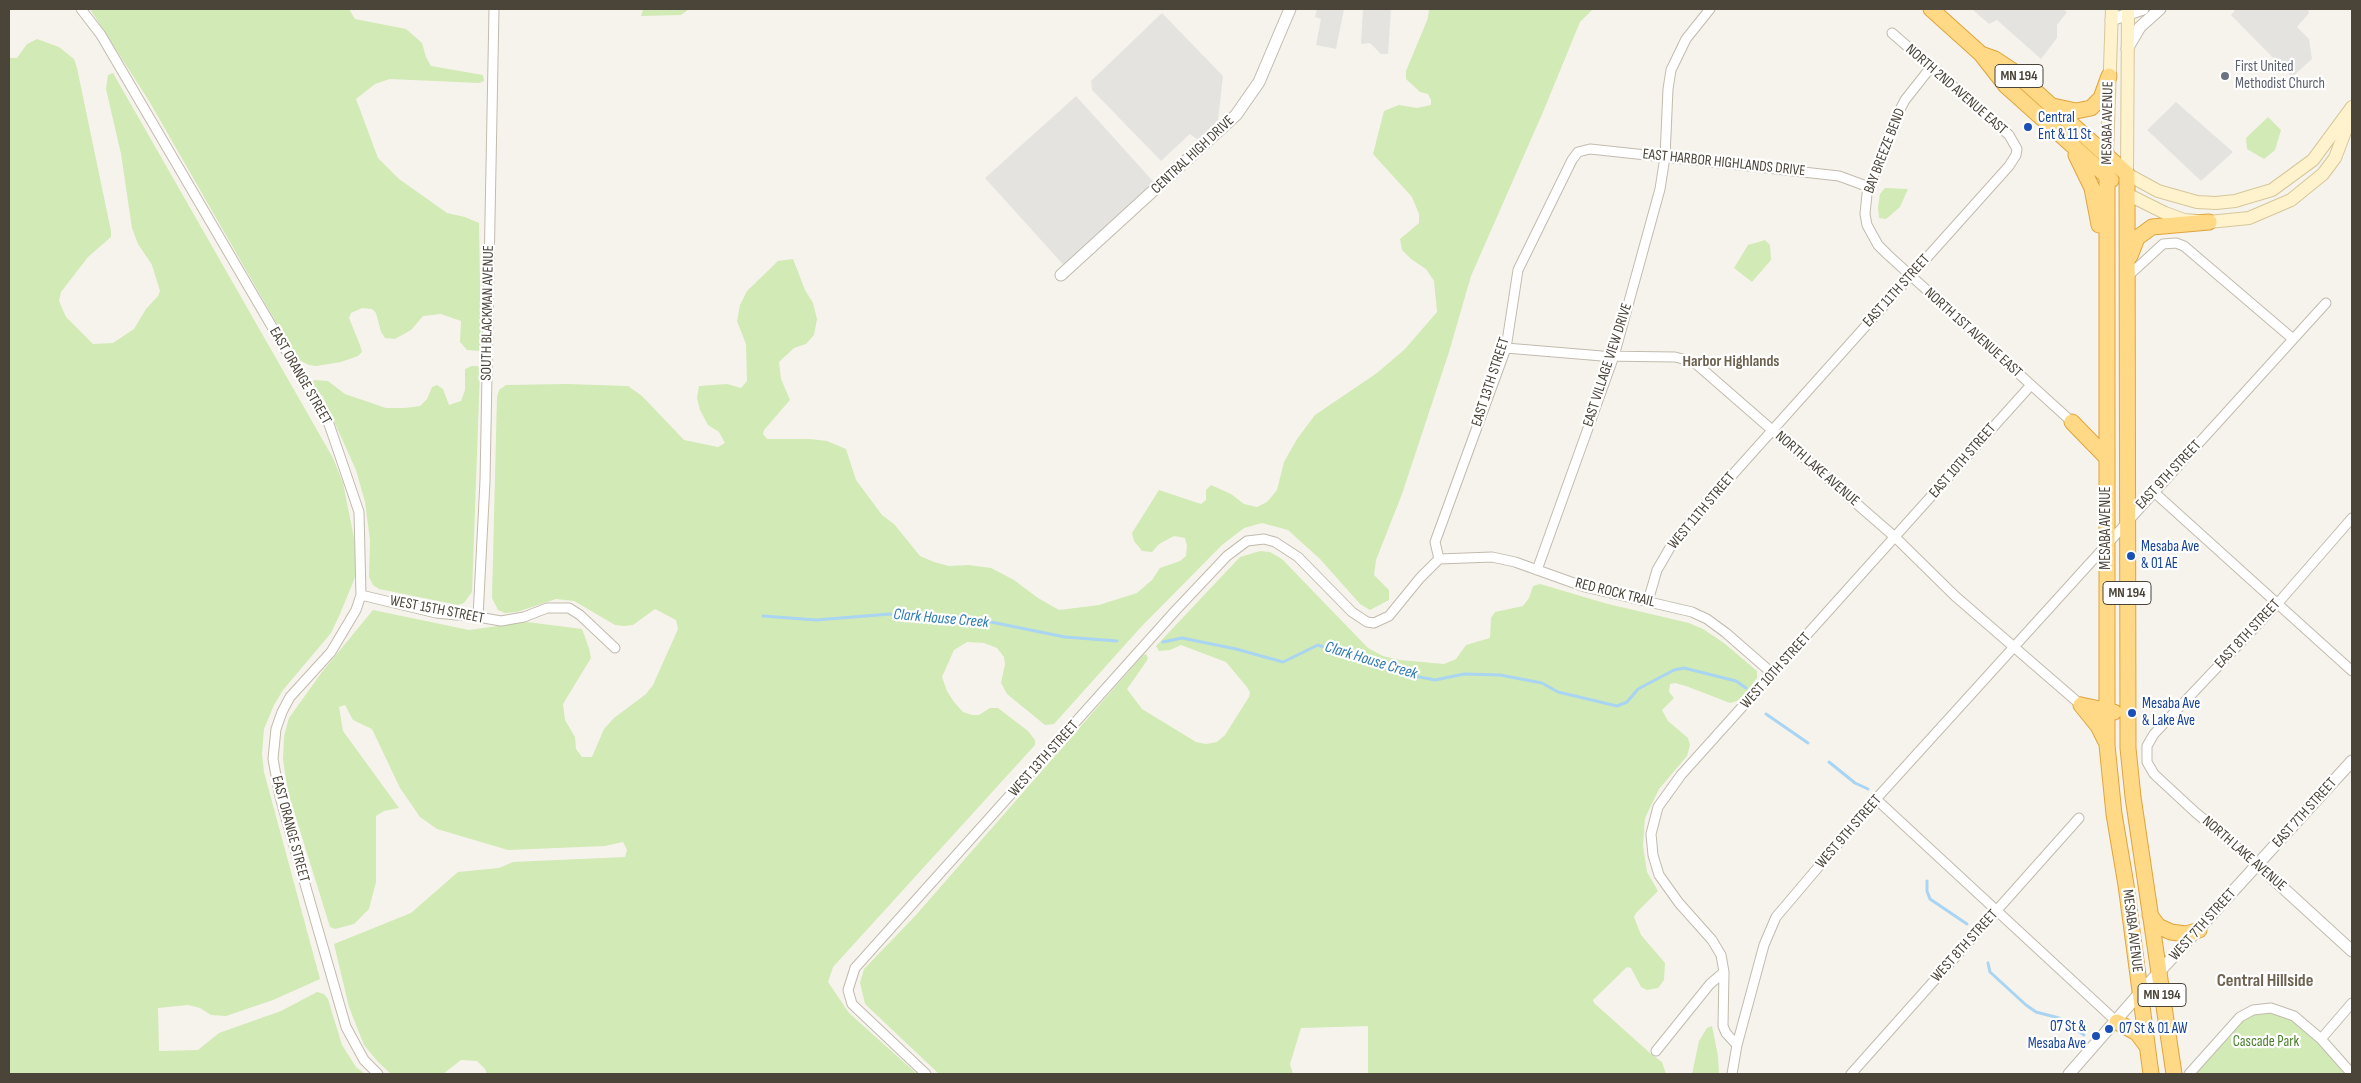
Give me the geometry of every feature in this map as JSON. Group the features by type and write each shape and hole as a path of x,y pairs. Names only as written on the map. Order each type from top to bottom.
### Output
{"highway":[{"name":"MN 194","path":"1931,9 1981,54 2006,86 2107,176"},
{"name":"MN 194","path":"1981,54 2003,63 2127,174"},
{"path":"2052,105 2076,111 2091,108 2101,98 2108,76"},
{"name":"MN 194","path":"2069,143 2083,167 2092,188 2106,282"},
{"name":"MESABA AVENUE","path":"2107,155 2106,745 2110,790 2126,885 2149,1063"},
{"name":"MESABA AVENUE","path":"2127,174 2127,726 2131,779 2174,1074"},
{"path":"2107,176 2127,194"},
{"path":"2127,274 2134,244 2146,229 2160,225 2208,222"},
{"path":"2072,422 2106,458"},
{"path":"2081,705 2105,709 2119,716 2127,726"},
{"path":"2081,705 2098,726 2106,745"},
{"path":"2150,915 2158,926 2171,932 2186,934 2199,930"},
{"path":"2117,1022 2137,1033 2149,1063"}],"main road":[{"name":"MESABA AVENUE","path":"2127,174 2128,12"},
{"name":"MESABA AVENUE","path":"2107,155 2108,76 2112,14"},
{"path":"2127,174 2158,191 2197,202 2226,202 2255,197 2283,184 2313,160 2352,106"},
{"path":"2127,194 2164,213 2184,220 2208,222 2249,218 2279,206 2309,187 2323,174 2335,158 2352,110"}],"street":[{"name":"EAST ORANGE STREET","path":"81,9 105,41 329,424 359,512 361,595 347,627 331,652 290,697 282,712 274,743 273,759 280,797 346,1027 364,1060 378,1074"},
{"name":"SOUTH BLACKMAN AVENUE","path":"478,617 485,481 494,9"},
{"name":"CENTRAL HIGH DRIVE","path":"1061,275 1236,115 1259,82 1290,9"},
{"path":"1665,156 1668,89 1671,70 1686,38 1710,9"},
{"path":"2112,14 2143,9"},
{"path":"2128,49 2140,26 2160,9"},
{"name":"NORTH 2ND AVENUE EAST","path":"1892,33 2009,135 2017,149"},
{"name":"BAY BREEZE BEND","path":"1876,242 1867,225 1865,214 1869,187 1898,111 1913,88 1931,67"},
{"name":"EAST HARBOR HIGHLANDS DRIVE","path":"1578,152 1590,149 1839,176 1869,187"},
{"name":"EAST 11TH STREET","path":"1773,430 2009,166 2017,149"},
{"name":"EAST 13TH STREET","path":"1439,559 1435,542 1506,348 1518,270 1572,160 1578,152"},
{"name":"EAST VILLAGE VIEW DRIVE","path":"1537,570 1614,356 1660,189 1665,156"},
{"name":"NORTH 1ST AVENUE EAST","path":"1876,242 2072,422"},
{"path":"2127,274 2163,244 2176,243 2184,246 2293,339"},
{"name":"EAST 9TH STREET","path":"2014,648 2127,520 2155,493 2326,303"},
{"name":"NORTH LAKE AVENUE","path":"1506,348 1614,356 1675,357 1694,362 1896,538 1955,596 2081,705"},
{"name":"EAST 10TH STREET","path":"1896,538 2031,385"},
{"name":"WEST 11TH STREET","path":"1648,601 1657,570 1675,539 1773,430"},
{"path":"2155,493 2352,671"},
{"name":"EAST 8TH STREET","path":"2146,751 2149,740 2154,734 2278,603 2352,518"},
{"name":"WEST 10TH STREET","path":"1724,972 1721,955 1712,940 1679,903 1659,875 1653,855 1651,834 1658,807 1682,775 1896,538"},
{"name":"WEST 13TH STREET","path":"926,1074 856,1010 849,996 849,983 855,968 1176,610 1227,556 1247,541 1264,539 1286,547 1352,612 1367,622 1374,623 1389,616 1420,578 1439,559"},
{"name":"RED ROCK TRAIL","path":"1439,559 1492,557 1537,570 1585,588 1692,612 1707,619 1774,674"},
{"name":"WEST 15TH STREET","path":"361,595 436,613 501,621 547,608 568,608 580,615 615,648"},
{"name":"WEST 9TH STREET","path":"1732,1074 1737,1045 1764,944 1776,917 1876,799 2014,648"},
{"name":"NORTH LAKE AVENUE","path":"2146,751 2148,765 2160,780 2258,865 2352,951"},
{"name":"EAST 7TH STREET","path":"2258,865 2352,761"},
{"path":"1876,799 2117,1022"},
{"name":"WEST 8TH STREET","path":"1851,1074 2079,818"},
{"name":"WEST 7TH STREET","path":"2069,1074 2117,1022 2139,994 2258,865"},
{"path":"1724,972 1723,1026 1726,1033 1737,1045"},
{"path":"1656,1051 1710,984 1724,972"},
{"path":"2321,1039 2352,1002"},
{"path":"2189,1074 2240,1017 2262,1008 2288,1012 2321,1039 2352,1074"}],"green space":[{"path":"90,9 349,9 355,19 406,29 422,43 431,66 483,75 484,81 479,83 390,79 375,84 356,99 378,158 399,179 447,213 465,217 479,223 481,345 479,351 467,350 460,342 461,321 441,314 423,316 411,330 395,339 385,338 381,332 376,313 372,309 362,308 351,313 349,318 362,352 358,356 341,362 316,366 297,359 149,101"},
{"path":"643,9 689,9 681,15 641,16"},
{"path":"1429,9 1593,9 1580,22 1471,276 1449,352 1402,494 1376,560 1374,575 1389,590 1389,600 1370,610 1360,604 1320,559 1288,530 1262,523 1244,528 1222,545 1140,628 1054,724 1045,725 1007,694 1001,683 1005,664 1004,657 997,648 984,643 967,642 954,650 942,677 947,691 954,702 963,712 972,715 979,715 990,708 998,708 1028,731 1035,740 1035,745 833,967 828,982 849,1013 917,1074 487,1074 477,1061 461,1060 443,1074 391,1074 378,1062 364,1045 349,1007 334,944 411,913 458,872 499,868 513,862 625,857 627,850 623,842 605,846 508,850 437,829 420,817 400,788 372,729 353,720 345,705 339,707 343,731 399,808 384,811 376,816 376,882 369,909 354,924 335,929 330,927 288,792 283,760 284,736 289,718 322,672 373,610 469,630 527,622 582,629 591,658 563,704 565,720 575,737 576,749 582,757 592,757 604,729 614,718 646,694 653,685 678,629 676,620 655,609 633,625 624,626 615,625 574,601 556,599 517,612 505,613 498,610 492,598 497,397 499,390 506,385 628,386 642,396 684,440 718,447 725,443 719,432 708,425 700,410 697,398 699,386 727,384 741,388 747,381 746,344 737,321 740,305 747,291 778,261 793,259 805,290 813,303 817,319 814,335 806,344 794,348 779,362 781,379 790,400 764,430 763,434 767,439 827,441 846,449 856,480 882,515 894,524 920,556 934,562 949,566 968,565 991,568 1014,580 1038,598 1059,610 1099,605 1137,593 1152,580 1160,568 1180,561 1186,556 1187,546 1185,538 1174,536 1159,544 1152,552 1142,551 1134,541 1132,533 1159,490 1201,504 1206,500 1206,490 1211,485 1231,494 1244,504 1257,507 1267,502 1277,490 1284,462 1297,439 1315,415 1377,373 1405,349 1437,312 1434,281 1426,269 1402,250 1400,239 1419,223 1419,214 1412,197 1373,154 1384,111 1399,105 1417,108 1431,105 1428,94 1420,92 1406,79 1406,71 1428,18"},
{"path":"37,39 59,47 74,59 111,231 111,237 88,257 61,292 59,301 66,317 93,344 113,343 134,329 160,291 152,265 138,244 132,228 121,154 106,89 108,75 113,73 333,458 343,483 355,543 356,575 331,633 283,690 274,705 264,729 262,754 264,772 320,979 273,1000 226,1016 211,1015 200,1008 188,1005 158,1008 159,1051 198,1050 219,1033 281,1011 317,992 324,994 328,999 342,1045 356,1067 365,1074 9,1074 9,58 17,58 27,44"},
{"path":"2268,117 2281,130 2275,150 2264,159 2247,149 2246,138"},
{"path":"1885,188 1908,189 1900,207 1886,219 1879,218 1878,207 1880,194"},
{"path":"1765,240 1770,245 1771,260 1752,282 1734,268 1748,245"},
{"path":"478,366 480,371 472,592 464,603 458,605 379,589 373,585 369,577 370,540 365,502 356,470 323,397 312,384 314,380 328,381 345,394 386,408 420,406 427,399 432,387 437,385 443,389 449,405 461,401 465,390 465,369"},
{"path":"1260,551 1270,552 1282,559 1368,648 1383,656 1400,660 1444,664 1456,659 1466,645 1490,638 1491,618 1495,612 1523,606 1529,598 1533,586 1540,584 1608,604 1689,623 1703,629 1724,643 1757,671 1757,678 1747,691 1737,701 1730,703 1686,686 1675,683 1670,684 1669,692 1674,698 1662,710 1668,721 1688,738 1690,745 1687,756 1659,789 1645,818 1643,846 1647,872 1658,891 1634,917 1641,935 1665,963 1664,980 1658,988 1647,990 1641,987 1631,968 1627,967 1593,1000 1594,1003 1662,1062 1666,1074 1368,1074 1368,1026 1301,1028 1290,1064 1293,1074 939,1074 865,1004 860,983 864,969 916,915 1143,655 1146,654 1148,658 1127,689 1142,709 1196,742 1206,744 1217,742 1225,735 1249,697 1250,692 1246,686 1226,662 1181,645 1170,650 1159,651 1156,646 1240,557"},
{"name":"Cascade Park","path":"2271,1010 2288,1014 2319,1041 2344,1074 2188,1074 2247,1014"},
{"path":"1712,1026 1718,1056 1719,1074 1692,1074 1699,1041 1707,1028"}],"shaded area":[{"path":"1317,9 1344,9 1336,49 1316,45 1321,19 1315,17"},
{"path":"1363,9 1391,9 1388,54 1381,54 1370,43 1361,44"},
{"path":"1972,9 2063,9 2067,12 2057,25 2057,38 2041,59 1997,20 1989,24"},
{"path":"2236,9 2308,9 2309,13 2297,27 2309,39 2312,59 2292,77 2231,15"},
{"path":"1162,13 1223,76 1218,120 1198,140 1190,134 1161,161 1092,90 1091,81"},
{"path":"1076,96 1160,189 1069,271 985,178"},
{"path":"2176,102 2233,152 2201,181 2147,130"}],"waterway":[{"name":"Clark House Creek","path":"763,616 816,620 890,614 917,618 986,621 1065,637 1117,641"},
{"name":"Clark House Creek","path":"1163,642 1182,638 1236,649 1283,662 1318,645 1399,673 1435,680 1464,674 1500,675 1542,683 1558,692 1617,706 1627,702 1638,689 1674,670 1684,668 1736,681 1746,688"},
{"name":"Clark House Creek","path":"1766,714 1808,743"},
{"name":"Clark House Creek","path":"1829,762 1855,783 1868,789"},
{"name":"Clark House Creek","path":"1927,881 1927,891 1930,899 1967,924"},
{"name":"Clark House Creek","path":"1988,963 1990,972 2026,1005 2036,1012 2059,1018 2084,1035"}],"place":[{"name":"First United Methodist Church","path":"2225,76"},
{"name":"Central Ent & 11 St","path":"2028,127"},
{"name":"Mesaba Ave & 01 AE","path":"2131,556"},
{"name":"Mesaba Ave & Lake Ave","path":"2132,713"},
{"name":"07 St & 01 AW","path":"2109,1029"},
{"name":"07 St & Mesaba Ave","path":"2096,1036"}],"district":[{"name":"Harbor Highlands","path":"1731,362"},
{"name":"Central Hillside","path":"2265,981"}]}
